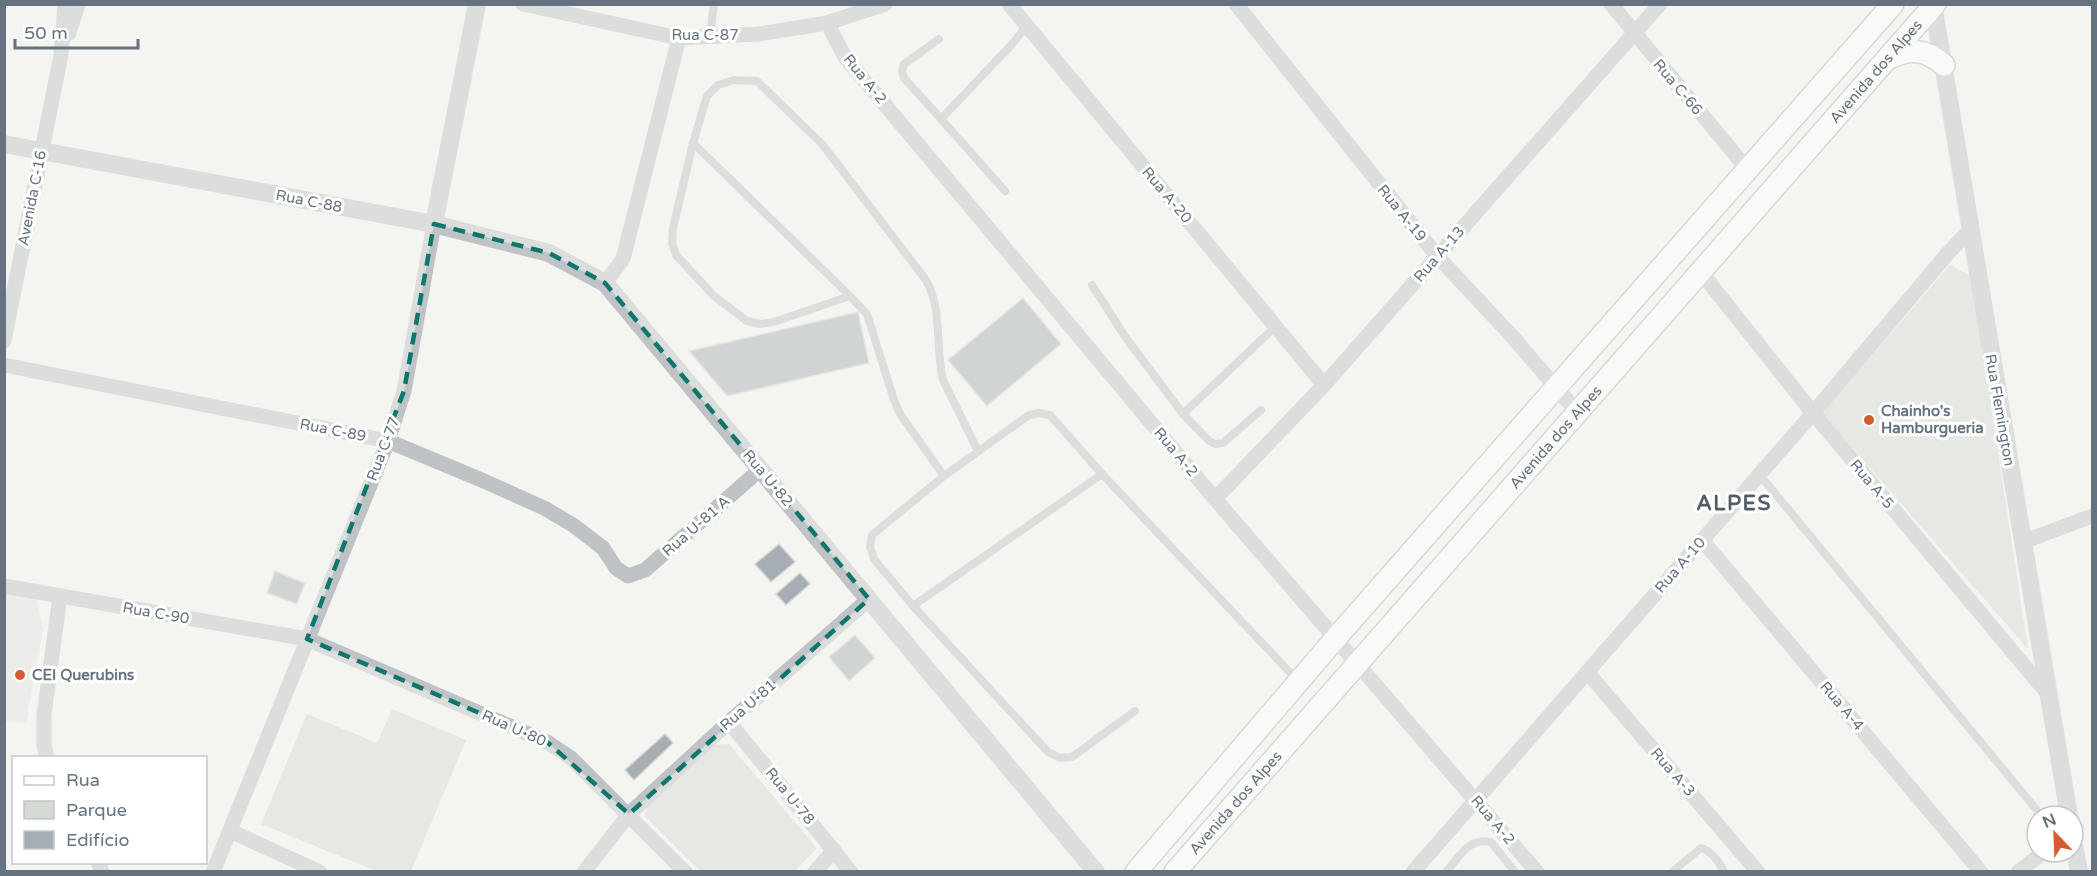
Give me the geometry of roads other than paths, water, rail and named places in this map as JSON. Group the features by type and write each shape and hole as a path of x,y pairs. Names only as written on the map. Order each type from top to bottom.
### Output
{"main road":[{"name":"Avenida dos Alpes","path":"1136,872 1335,639 1893,4"},
{"name":"Avenida dos Alpes","path":"1175,872 1934,5"},
{"path":"1889,57 1903,52 1918,51 1933,56 1944,65"}],"street":[{"name":"Avenida C-16","path":"61,56 65,4"},
{"name":"Avenida C-16","path":"4,340 61,56 78,4"},
{"name":"Rua C-77","path":"213,872 388,441 404,391 477,4"},
{"name":"Rua C-87","path":"523,4 679,38 759,34 827,23 885,4"},
{"name":"Rua A-20","path":"1009,4 1324,385"},
{"name":"Rua A-19","path":"1236,4 1437,256 1510,334 1578,413"},
{"name":"Rua C-66","path":"1611,4 1633,34 1747,169"},
{"name":"Rua A-13","path":"1215,499 1324,385 1659,4"},
{"name":"Rua Flemington","path":"1934,5 2067,804"},
{"name":"Rua A-2","path":"827,23 845,57 1215,499 1537,872"},
{"path":"606,284 623,259 679,38"},
{"name":"Rua C-88","path":"4,144 434,224 549,253 606,284"},
{"name":"Rua A-10","path":"1413,872 1813,413 1949,252 1970,231"},
{"name":"Rua A-5","path":"1700,271 1813,413 2048,694"},
{"name":"Rua U-82","path":"606,284 1096,872"},
{"name":"Rua C-89","path":"4,365 388,441 544,508 573,525 603,548 616,568 628,576"},
{"name":"Rua U-81 A","path":"628,576 645,570 761,469"},
{"path":"2023,542 2092,516"},
{"name":"Rua A-4","path":"1702,540 1981,872"},
{"name":"Rua C-90","path":"4,586 307,639"},
{"path":"47,756 44,745 44,715 60,596"},
{"name":"Rua U-81","path":"584,872 629,814 729,722 869,599"},
{"name":"Rua U-80","path":"307,639 547,742 571,758 685,872"},
{"name":"Rua A-3","path":"1587,672 1758,872"},
{"name":"Rua U-78","path":"729,722 851,872"},
{"path":"230,831 320,872"},
{"path":"814,872 834,850"}],"lane":[{"path":"710,36 714,4"},
{"path":"941,119 1015,41 1026,26"},
{"path":"939,39 904,64 902,71 904,78 1005,191"},
{"path":"850,296 774,322 760,324 747,321 714,296 676,255 672,243 673,228 693,143 707,96 718,86 734,80 757,81 822,144 926,280 933,292 942,373 978,451"},
{"path":"693,143 867,314 900,414 944,476"},
{"path":"1092,285 1126,338 1183,414 1209,441 1215,444 1223,443 1261,410"},
{"path":"1183,414 1276,326"},
{"path":"1135,711 1072,757 1060,758 1048,753 912,606 874,559 870,548 872,535 944,476 1029,416 1039,413 1050,415 1102,474 1299,682"},
{"path":"912,606 1102,474"},
{"path":"1759,474 2032,804"},
{"path":"1446,872 1470,845 1479,840 1491,842 1515,872"},
{"path":"1672,872 1701,848 1708,850 1722,866 1724,872"}],"place":[{"name":"Chainho's Hamburgueria","path":"1869,420"},
{"name":"CEI Querubins","path":"20,675"}],"district":[{"name":"ALPES","path":"1734,503"}]}
